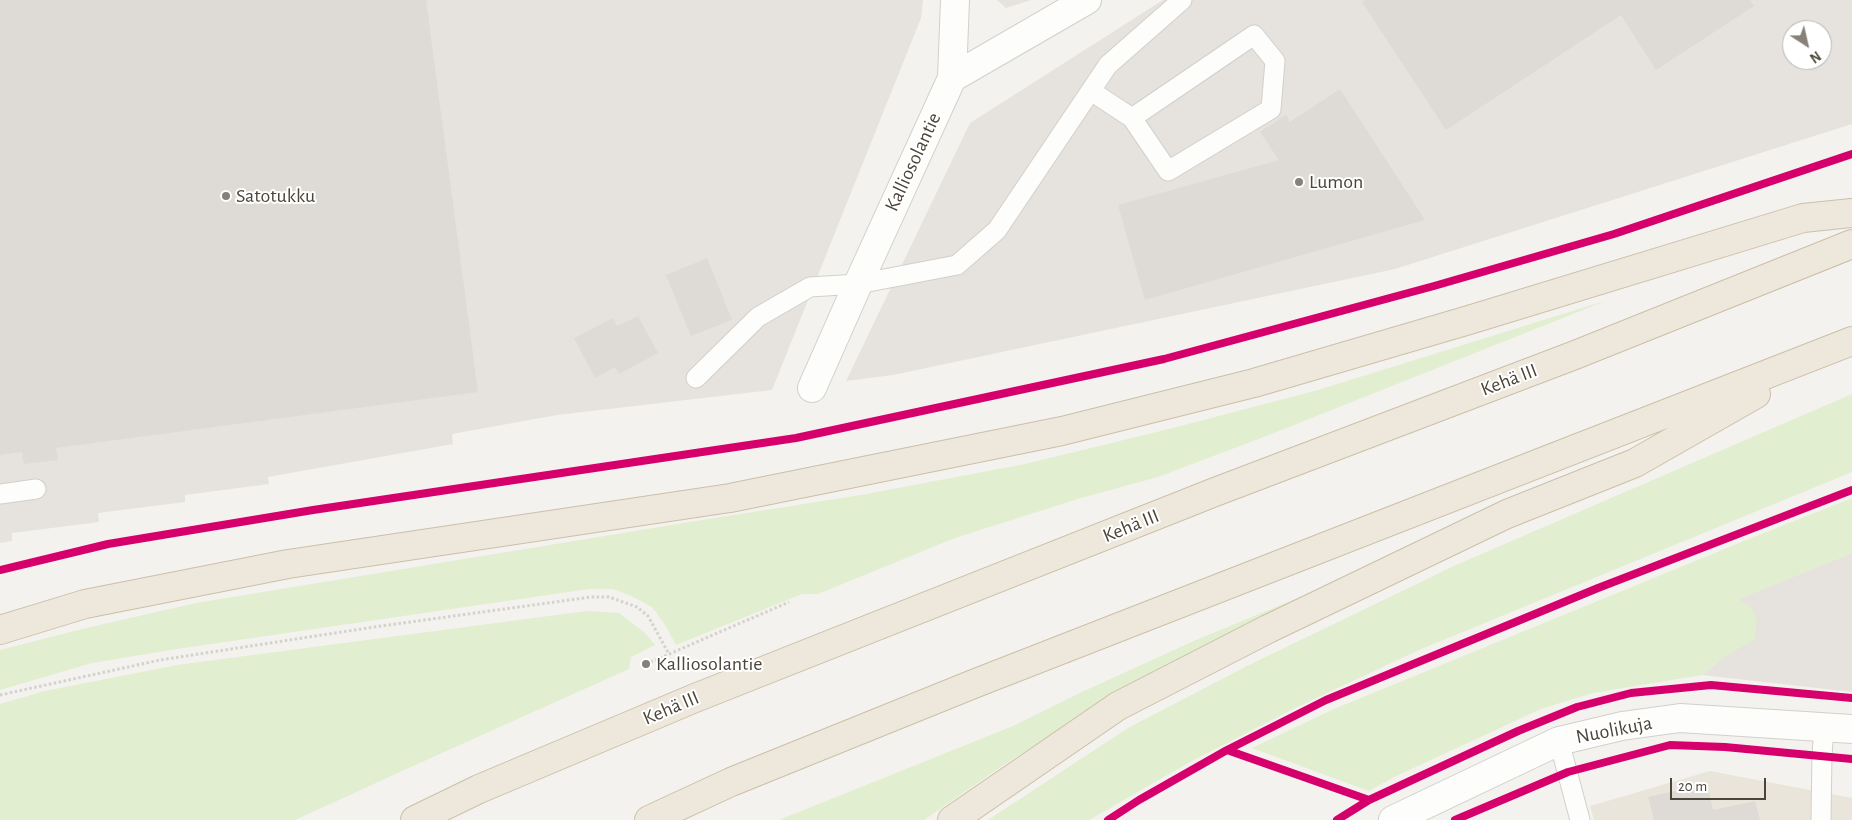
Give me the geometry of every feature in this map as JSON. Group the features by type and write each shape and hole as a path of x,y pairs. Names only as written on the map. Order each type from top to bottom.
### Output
{"highway":[{"path":"0,630 85,604 288,564 730,498 1062,431 1254,383 1469,320 1803,218 1852,213"},
{"name":"Kehä III","path":"415,820 479,789 695,698 1215,492 1575,355 1852,244"},
{"path":"649,820 731,782 976,682 1845,344"},
{"path":"952,820 1118,706 1268,629 1507,514 1635,463 1845,344"}],"street":[{"path":"952,78 955,0"},
{"path":"952,78 1087,0"},
{"name":"Kalliosolantie","path":"812,388 952,78"},
{"name":"Nuolikuja","path":"1394,820 1559,741 1622,726 1680,718 1852,729"}],"lane":[{"path":"696,378 758,317 810,287 858,284 957,265 997,230 1108,65 1182,0"},
{"path":"1091,91 1132,118 1168,171 1271,109 1275,60 1254,35 1132,118"},
{"path":"0,494 36,489"},
{"path":"1821,820 1824,726"},
{"path":"1559,741 1580,820"}],"path":[{"path":"0,695 160,660 374,627 590,598 609,597 637,608 648,616 669,654"},
{"path":"646,664 789,602"}],"shaded area":[{"path":"0,0 923,0 921,18 772,390 557,415 452,434 453,444 268,477 269,484 185,495 185,502 98,513 99,522 12,533 12,541 0,543"},
{"path":"997,0 1031,0 1006,8"},
{"path":"1163,0 1852,0 1852,124 1395,269 893,375 846,381 970,123"},
{"path":"1852,553 1852,692 1702,675 1723,658 1738,599"},
{"path":"1710,771 1852,798 1852,820 1594,820 1590,806"}],"green space":[{"path":"1608,300 1269,435 1158,477 1081,498 955,538 818,594 802,594 676,645 652,607 613,589 589,589 92,663 0,690 0,650 82,629 196,603 861,495 1025,464 1318,390"},
{"path":"1852,394 1852,472 1419,650 1295,708 1190,762 1089,820 988,820 1128,728 1249,665 1456,565"},
{"path":"1852,498 1852,553 1739,599 1752,608 1757,621 1755,639 1723,658 1702,675 1593,693 1541,709 1394,777 1369,791 1252,748 1334,709"},
{"path":"1329,585 1103,703 1005,764 924,820 779,820 1013,726 1196,640"},
{"path":"587,611 619,613 645,633 655,645 631,657 629,669 295,820 0,820 0,704 45,691 177,665"}],"building":[{"name":"Satotukku","path":"0,0 426,0 478,392 56,448 58,460 24,464 22,452 0,455"},
{"path":"1365,0 1750,0 1754,6 1656,70 1621,15 1446,130 1362,2"},
{"name":"Lumon","path":"1340,89 1425,220 1145,300 1118,205 1279,160 1260,132 1286,115 1290,122"},
{"path":"707,258 732,320 691,336 666,275"},
{"path":"638,316 658,353 619,374 615,367 595,378 574,338 613,318 617,326"},
{"path":"1707,784 1713,810 1755,801 1760,820 1654,820 1648,797"}],"cycle path":[{"path":"0,570 108,544 313,510 796,438 1164,359 1434,286 1614,234 1852,154"},
{"path":"1108,820 1139,800 1227,750 1326,700 1598,588 1852,490"},
{"path":"1337,820 1369,800 1518,731 1577,707 1631,693 1711,685 1852,698"},
{"path":"1455,820 1568,772 1670,745 1725,747 1852,759"},
{"path":"1227,750 1369,800"}],"place":[{"name":"Lumon","path":"1299,182"},
{"name":"Satotukku","path":"226,196"},
{"name":"Kalliosolantie","path":"646,664"}]}
